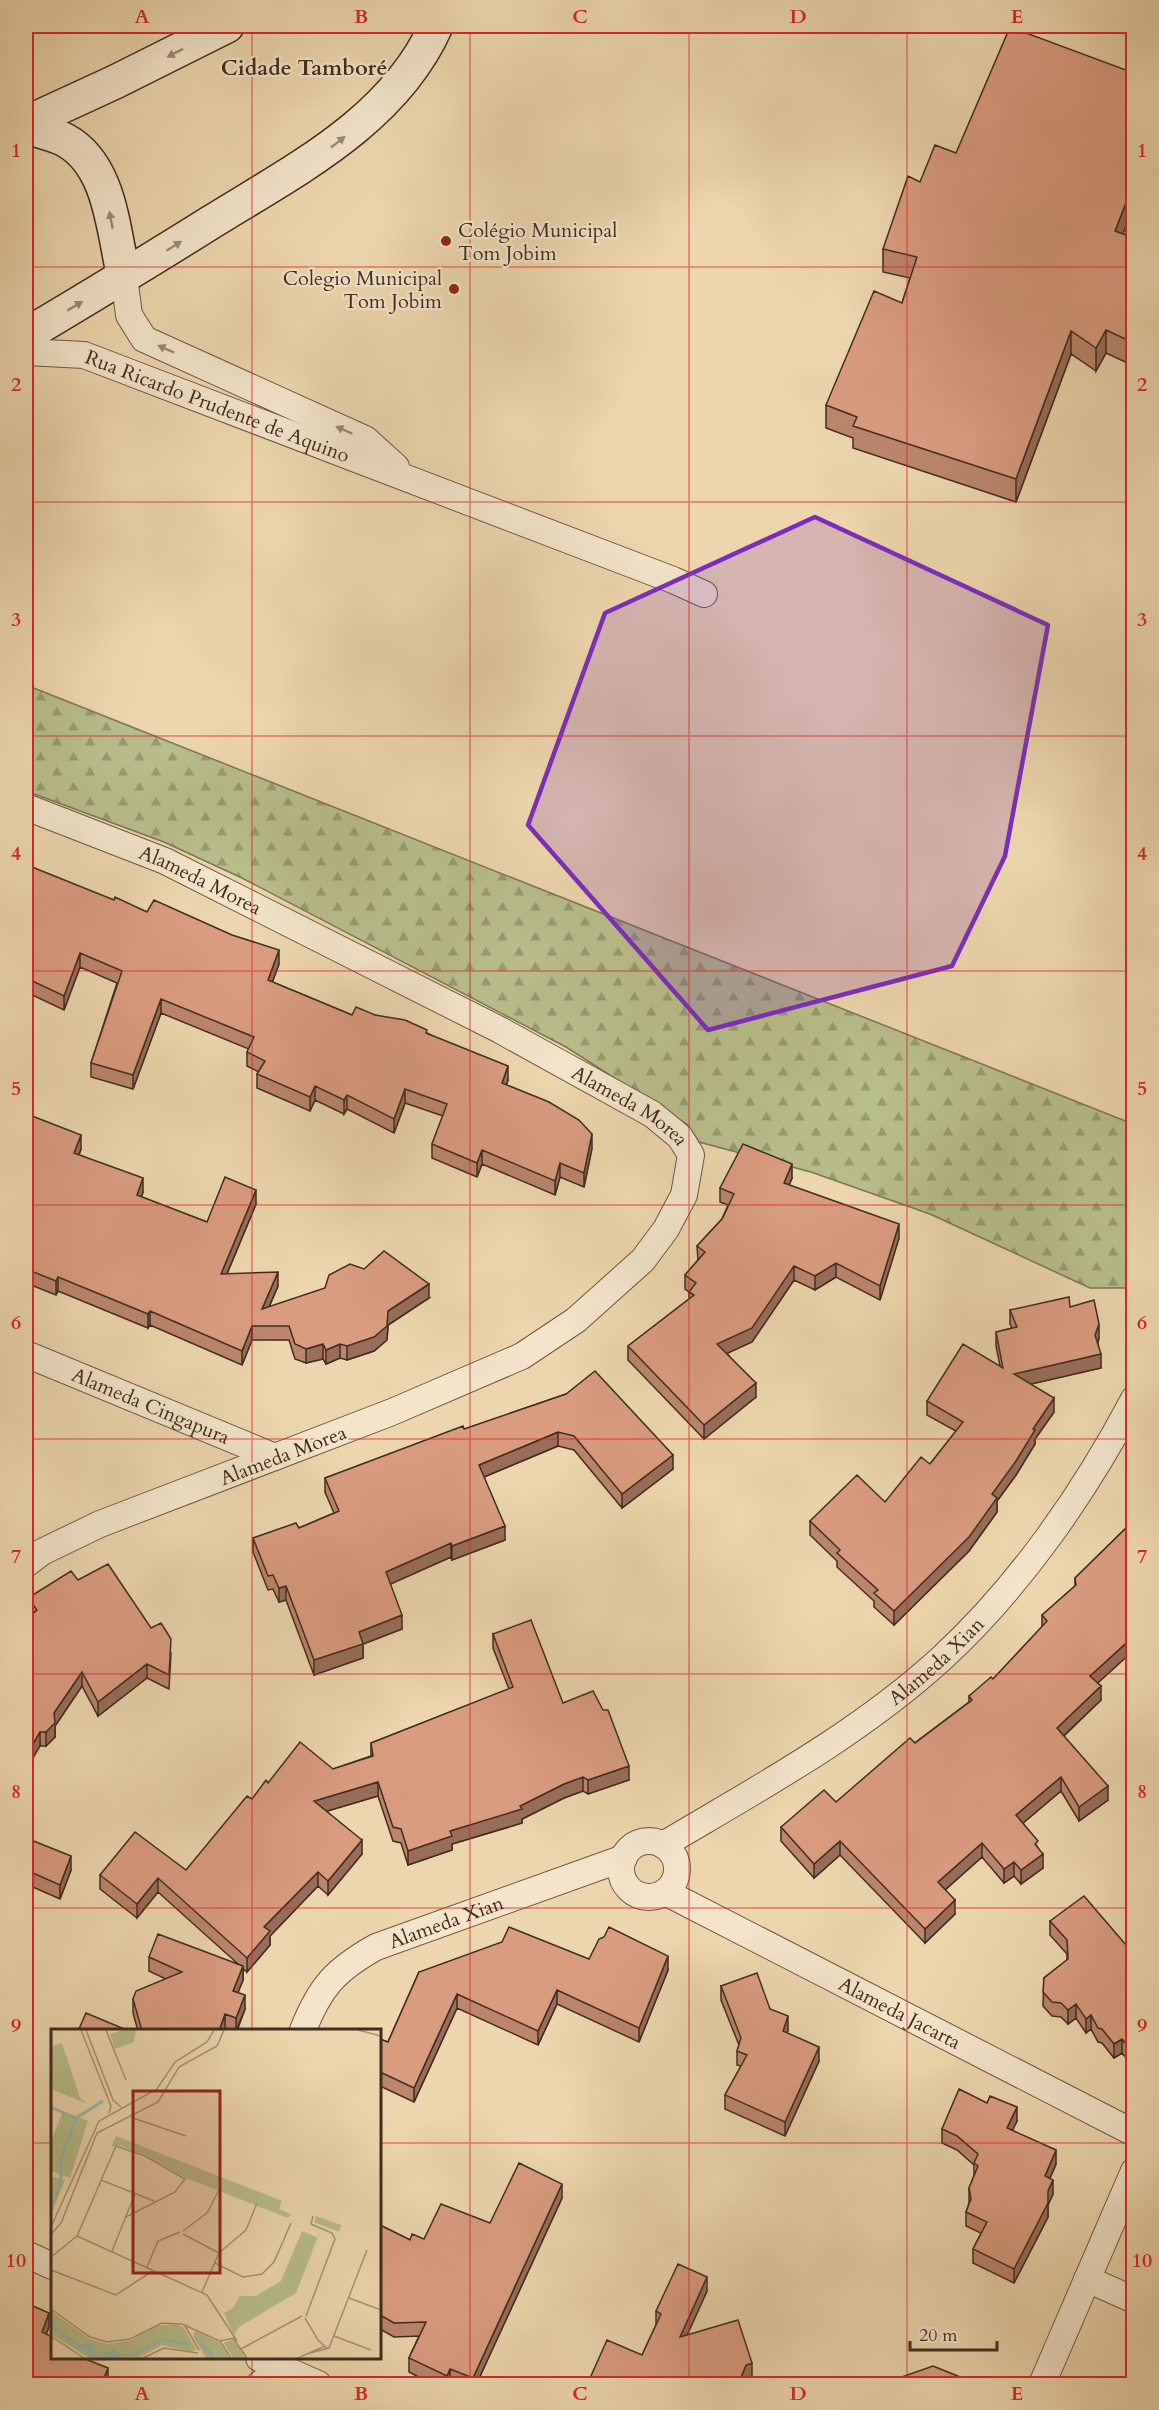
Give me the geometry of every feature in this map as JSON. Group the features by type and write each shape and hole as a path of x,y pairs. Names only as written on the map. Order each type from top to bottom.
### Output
{"main road":[{"path":"26,125 226,26"},
{"path":"26,335 336,145 383,104 426,47 436,26"},
{"path":"26,125 66,141 88,159 105,185 124,277"}],"street":[{"name":"Rua Ricardo Prudente de Aquino","path":"124,277 129,315 144,339 365,439 407,477"},
{"name":"Rua Ricardo Prudente de Aquino","path":"26,352 84,355 407,477 704,594"},
{"name":"Alameda Morea","path":"26,807 165,861 500,1030 652,1114 680,1137 689,1149 691,1166 684,1195 666,1229 643,1260 576,1320 522,1356 393,1412 100,1524 42,1552 26,1564"},
{"name":"Alameda Cingapura","path":"26,1354 275,1457"},
{"name":"Alameda Xian","path":"663,1845 840,1737 942,1657 1015,1577 1067,1509 1134,1399"},
{"path":"645,1842 663,1845 675,1859 677,1868 672,1885 665,1892 648,1897 632,1891 622,1876 624,1858 629,1850 645,1842"},
{"name":"Alameda Xian","path":"304,2029 328,1982 347,1964 376,1947 624,1858"},
{"name":"Alameda Jacarta","path":"665,1892 1134,2133"},
{"path":"1042,2385 1134,2171"},
{"path":"26,2254 51,2266"},
{"path":"1087,2279 1134,2300"},
{"path":"260,2385 270,2363 318,2385"}],"highlighted area":[{"path":"815,517 1048,625 1005,856 952,966 708,1030 528,825 605,613"}],"green space":[{"path":"26,685 1133,1124 1133,1288 1090,1288 930,1214 811,1172 699,1142 688,1125 566,1047 242,878 164,842 26,791"}],"building":[{"path":"1010,27 1134,73 1134,182 1115,231 1134,238 1134,343 1106,330 1096,348 1071,331 1016,479 853,426 857,417 826,405 874,291 902,303 917,257 883,249 908,176 920,182 935,145 956,153"},
{"path":"32,867 114,900 115,897 147,912 154,900 232,935 279,950 268,980 352,1015 356,1007 375,1015 405,1020 427,1030 426,1033 508,1066 502,1083 549,1102 579,1120 592,1134 584,1173 560,1163 555,1181 482,1150 477,1163 432,1144 447,1104 405,1089 394,1119 347,1095 344,1100 315,1086 310,1097 257,1074 265,1061 247,1052 254,1037 161,999 133,1075 91,1063 122,971 80,953 64,996 26,978 26,883"},
{"path":"32,1116 81,1135 74,1153 143,1178 137,1195 207,1222 225,1177 256,1190 221,1274 278,1272 262,1309 325,1288 329,1275 350,1264 364,1269 384,1251 429,1284 388,1311 387,1326 374,1337 347,1346 340,1344 326,1350 323,1344 306,1349 295,1344 289,1326 252,1326 242,1351 150,1311 148,1314 58,1277 56,1281 26,1269 26,1130"},
{"path":"743,1144 792,1164 784,1183 899,1224 880,1286 836,1263 815,1276 794,1266 752,1328 717,1344 756,1383 704,1425 628,1346 694,1295 689,1292 696,1283 685,1275 705,1252 697,1246 722,1219 734,1194 720,1188"},
{"path":"1069,1297 1070,1307 1094,1300 1099,1324 1095,1335 1101,1354 1014,1374 1054,1398 1033,1429 1035,1430 1016,1461 992,1494 997,1498 969,1537 894,1611 874,1593 878,1590 837,1553 840,1550 810,1521 857,1475 885,1502 921,1457 930,1464 963,1422 927,1401 963,1344 1003,1368 996,1332 1017,1327 1010,1310"},
{"path":"595,1371 673,1455 622,1494 574,1436 558,1432 479,1465 505,1526 452,1546 451,1543 386,1572 402,1615 359,1632 363,1644 314,1660 286,1586 279,1588 273,1575 268,1576 253,1538 296,1523 299,1528 339,1511 325,1478 463,1426 464,1429 566,1394"},
{"path":"1134,1518 1134,1609 1129,1613 1134,1618 1134,1636 1090,1676 1101,1686 1057,1728 1108,1786 1079,1807 1061,1777 1016,1815 1038,1841 1035,1844 1043,1854 1021,1870 1014,1862 1004,1869 982,1843 938,1882 955,1900 925,1929 840,1841 814,1864 781,1827 824,1790 836,1802 910,1738 915,1743 972,1700 969,1696 991,1677 993,1679 1047,1621 1042,1615 1076,1585 1075,1578"},
{"path":"108,1564 151,1628 161,1623 171,1639 169,1675 147,1664 98,1702 82,1672 54,1713 55,1723 46,1732 40,1732 26,1756 26,1619 37,1610 28,1598 71,1571 78,1580"},
{"path":"531,1620 563,1703 593,1691 603,1710 608,1710 629,1766 588,1780 583,1777 564,1784 520,1806 522,1809 450,1831 452,1836 408,1851 401,1829 393,1827 378,1782 314,1801 362,1840 328,1881 318,1872 264,1927 270,1931 247,1958 158,1878 137,1904 100,1875 135,1832 186,1870 247,1796 252,1799 266,1780 268,1783 300,1742 333,1769 373,1756 371,1743 513,1687 493,1634"},
{"path":"26,1838 71,1856 60,1885 26,1870"},
{"path":"1084,1896 1132,1952 1134,1951 1134,2042 1128,2046 1122,2039 1114,2044 1102,2029 1098,2028 1091,2015 1086,2019 1076,2004 1068,2010 1061,2003 1052,2002 1043,1992 1044,1978 1068,1959 1067,1940 1050,1921"},
{"path":"509,1927 589,1959 599,1939 604,1937 609,1927 668,1956 639,2028 557,1990 538,2031 457,1994 414,2088 381,2072 381,2039 388,2042 419,1972 502,1942"},
{"path":"158,1934 243,1966 233,1991 245,1995 236,2018 225,2014 220,2029 141,2029 133,1999 136,1991 182,1972 149,1957"},
{"path":"757,1973 770,2009 788,2016 783,2031 819,2047 785,2122 725,2095 747,2055 737,2051 741,2038 721,1986"},
{"path":"86,2013 124,2029 79,2029"},
{"path":"959,2089 987,2103 990,2096 1017,2107 1007,2128 1056,2150 1045,2176 1053,2180 1048,2191 1048,2203 1014,2269 973,2249 987,2222 966,2212 971,2199 969,2188 978,2166 974,2163 978,2154 957,2136 942,2129"},
{"path":"519,2163 562,2184 473,2378 450,2369 447,2376 409,2358 426,2322 394,2323 381,2316 381,2226 410,2240 412,2234 424,2239 441,2204 490,2223"},
{"path":"678,2264 707,2277 680,2337 738,2320 752,2363 746,2365 738,2385 587,2385 607,2340 642,2355 661,2314 656,2311"},
{"path":"26,2303 49,2313 42,2332 51,2336 51,2359 86,2359 108,2368 101,2385 59,2385 52,2381 50,2385 26,2385"},
{"path":"933,2366 965,2379 962,2385 879,2385"}],"place":[{"name":"Colégio Municipal Tom Jobim","path":"446,241"},
{"name":"Colegio Municipal Tom Jobim","path":"454,289"}],"district":[{"name":"Cidade Tamboré","path":"304,67"}]}
